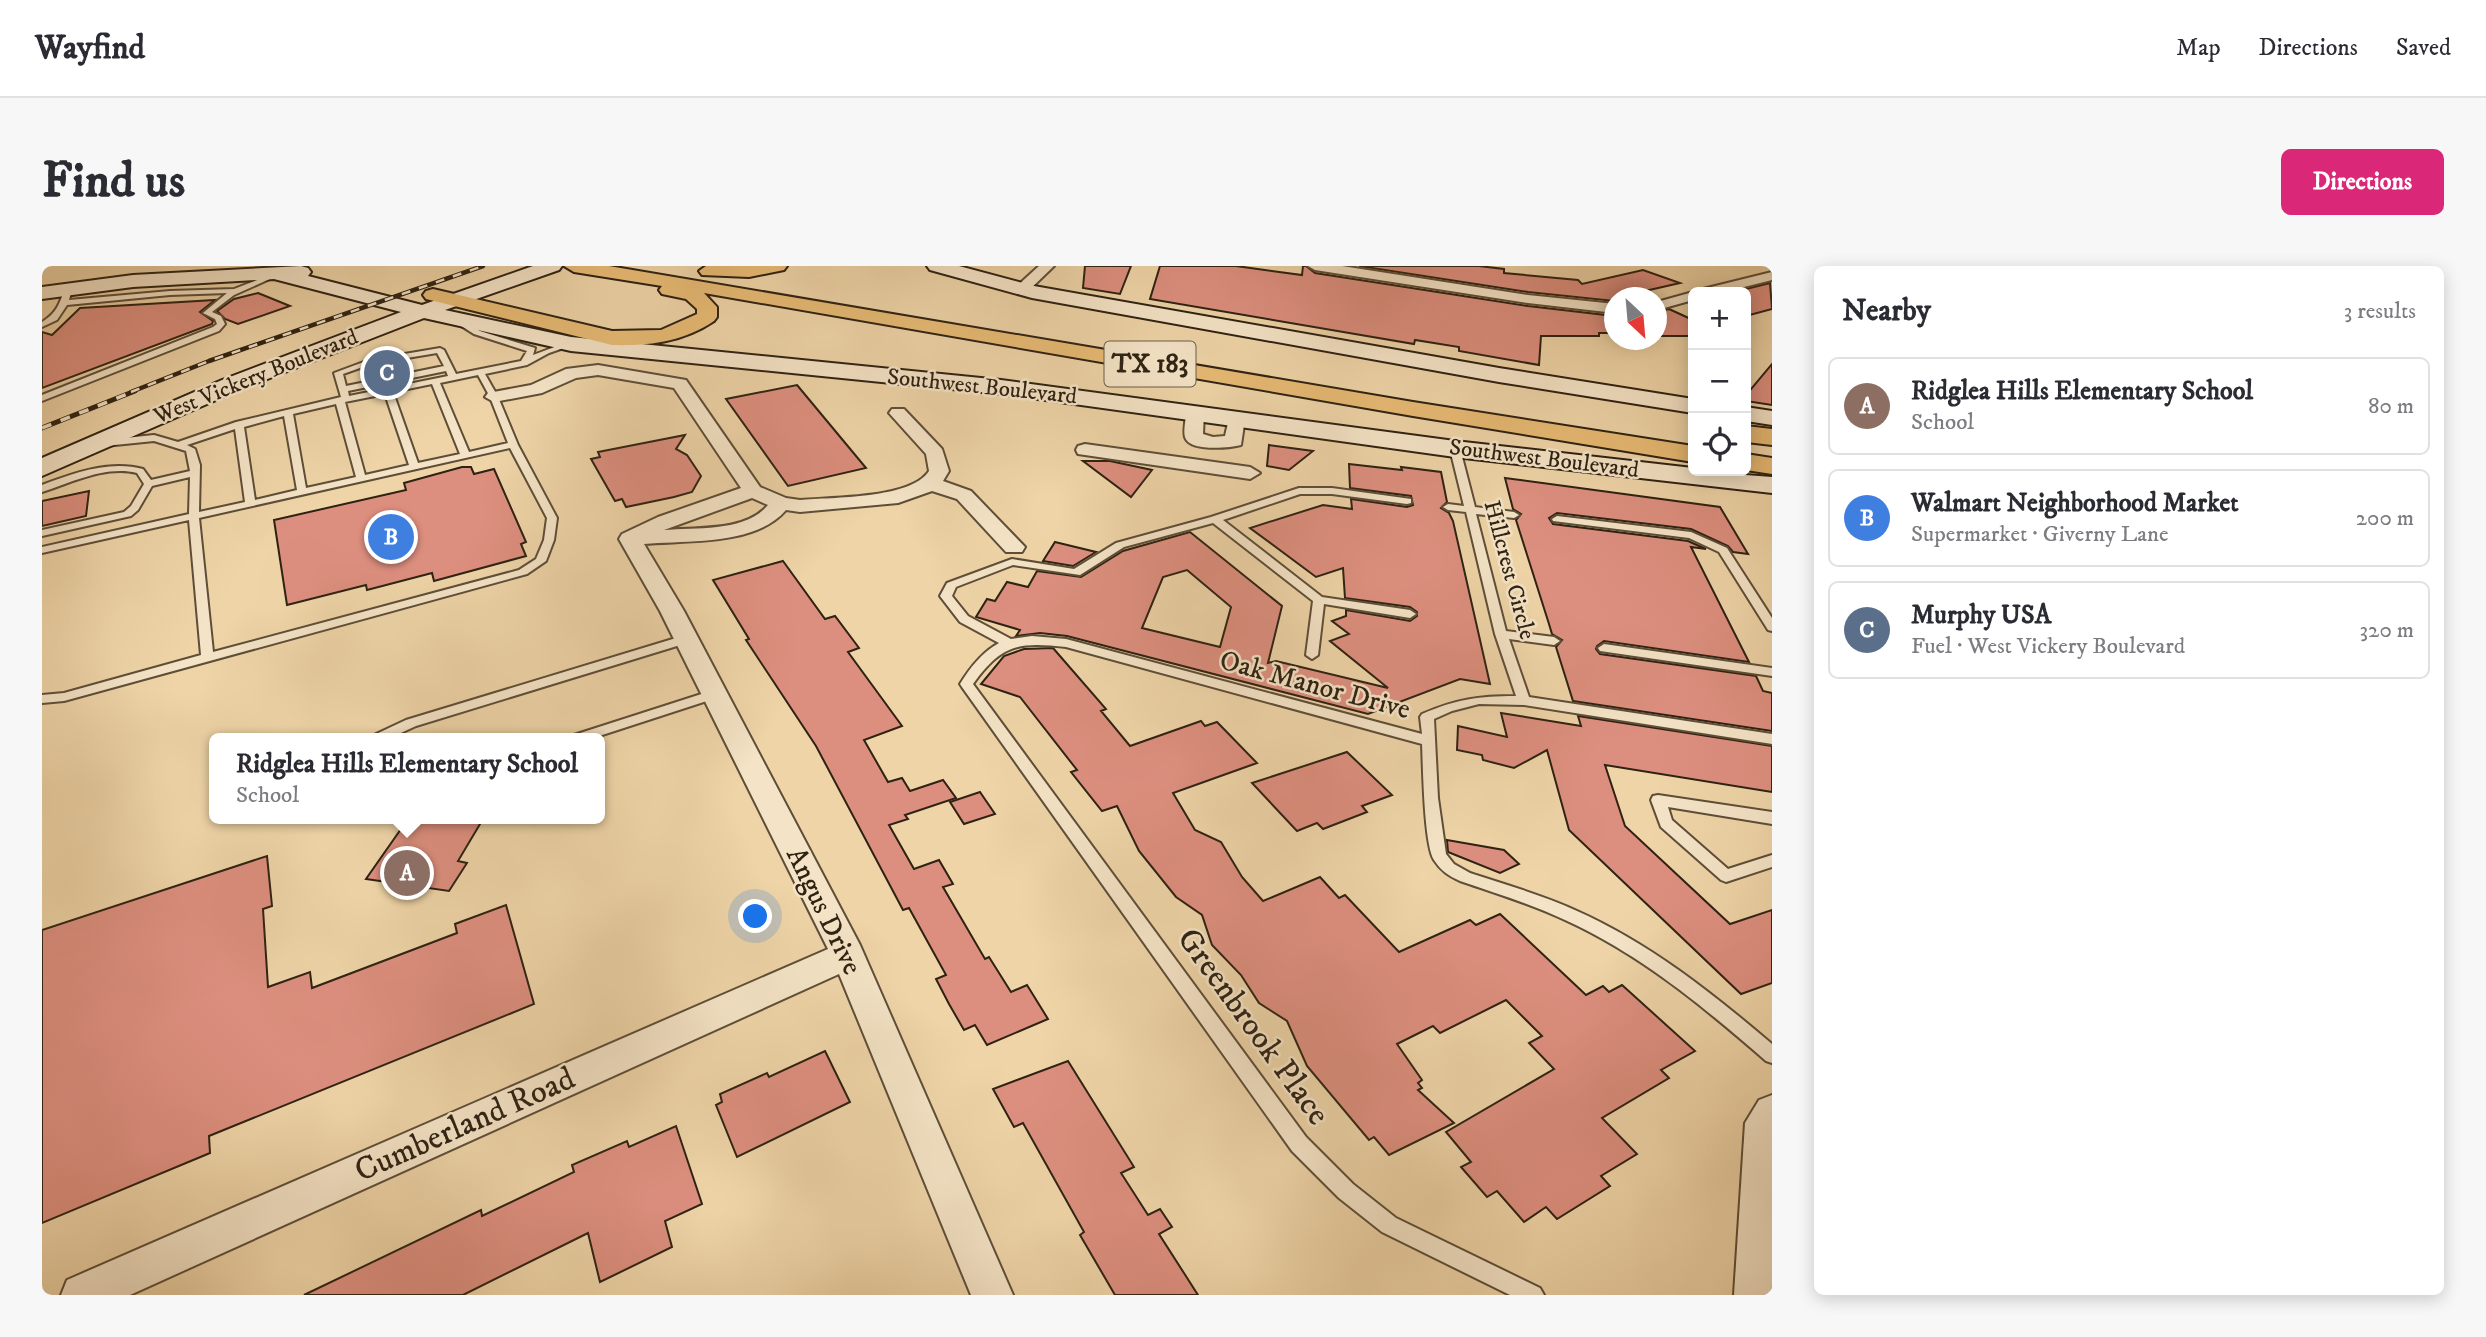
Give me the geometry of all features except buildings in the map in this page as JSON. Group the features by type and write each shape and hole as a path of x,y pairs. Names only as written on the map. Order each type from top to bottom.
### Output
{"highway":[{"path":"433,307 552,323 612,338 647,339 683,331 707,317 707,306 692,294 604,274 572,270 572,266"},
{"path":"675,266 714,272 749,271 777,266"},
{"name":"Southwest Boulevard","path":"633,267 1436,396 1597,417"},
{"name":"Southwest Boulevard","path":"604,274 1688,453"},
{"path":"531,337 532,330 552,323"},
{"path":"1751,435 1772,437"},
{"path":"1751,463 1772,466"}],"main road":[{"name":"West Vickery Boulevard","path":"42,468 92,444 157,427 521,266"},
{"name":"West Vickery Boulevard","path":"42,451 312,339 433,307 552,266"},
{"path":"937,266 1021,290 1485,373 1688,405"},
{"path":"42,293 66,296 180,277 305,272 354,276 433,307"},
{"path":"276,274 433,307"},
{"name":"Southwest Boulevard","path":"433,307 531,337 571,344 1001,387 1455,449 1772,485"},
{"path":"1751,415 1772,418"}],"street":[{"path":"1021,290 1047,266"},
{"path":"1315,266 1528,299 1604,308"},
{"path":"1738,266 1772,277"},
{"path":"1729,287 1772,277"},
{"path":"1667,303 1688,297"},
{"path":"494,397 537,389 572,373 598,370 680,384 753,491 781,503 800,506 898,497 931,484 939,471 935,453 898,413"},
{"path":"1195,413 1194,437 1211,443 1234,440 1236,418"},
{"path":"1202,466 1211,443"},
{"path":"1085,450 1251,473"},
{"path":"931,484 964,495 1014,547"},
{"path":"630,539 665,521 753,491"},
{"path":"630,539 744,529 768,518 781,503"},
{"name":"Angus Drive","path":"630,539 686,639 848,955 992,1295"},
{"name":"Cumberland Road","path":"82,1295 848,955"},
{"path":"1755,1295 1764,1123 1772,1113"}],"lane":[{"path":"42,325 54,318 66,296 232,291 276,274"},
{"path":"42,398 216,330 221,324 218,318 207,313 232,291"},
{"path":"433,307 486,338 522,345 533,350 524,363"},
{"path":"181,444 288,411 524,363 546,351 571,344"},
{"path":"361,478 338,373 369,362 440,350 453,378"},
{"path":"343,388 449,368"},
{"path":"42,699 64,697 523,572 541,561 549,540 552,518 513,445 494,397 480,372"},
{"path":"435,382 464,455"},
{"path":"388,391 414,467"},
{"path":"288,411 302,491"},
{"path":"239,424 250,503"},
{"path":"157,427 190,449 195,473 194,515 207,657"},
{"path":"42,550 513,445"},
{"name":"Hillcrest Circle","path":"1455,449 1501,634 1524,701"},
{"path":"42,489 84,475 127,468 140,471 149,484"},
{"path":"42,533 134,511 149,484 195,473"},
{"path":"1007,642 964,619 946,596 951,585 1013,562 1076,573 1120,545 1215,519 1299,491 1332,491 1407,502"},
{"path":"1448,507 1514,515"},
{"path":"119,533 120,516"},
{"path":"1215,519 1319,600 1410,614"},
{"path":"1557,519 1691,535 1723,550 1772,628"},
{"path":"1312,655 1319,600"},
{"path":"1501,634 1554,641"},
{"path":"390,733 411,723 686,639"},
{"name":"Oak Manor Drive","path":"1007,642 1036,640 1066,643 1429,741 1431,798 1439,856 1449,868 1465,877 1570,914 1633,950 1722,1012 1772,1055"},
{"name":"Greenbrook Place","path":"1007,642 995,648 965,684 1299,1144 1346,1191 1389,1225 1534,1295"},
{"path":"1604,648 1772,672"},
{"path":"594,733 714,694"},
{"path":"1429,741 1427,717 1479,700 1524,701 1772,739"},
{"path":"1772,818 1658,800 1666,823 1726,876 1772,861"}],"railway":[{"path":"131,392 209,361 483,266"},
{"path":"42,428 135,391"}],"place":[{"name":"Murphy USA","path":"387,373"},
{"name":"Walmart Neighborhood Market","path":"391,537"},
{"name":"Ridglea Hills Elementary School","path":"407,873"}]}
